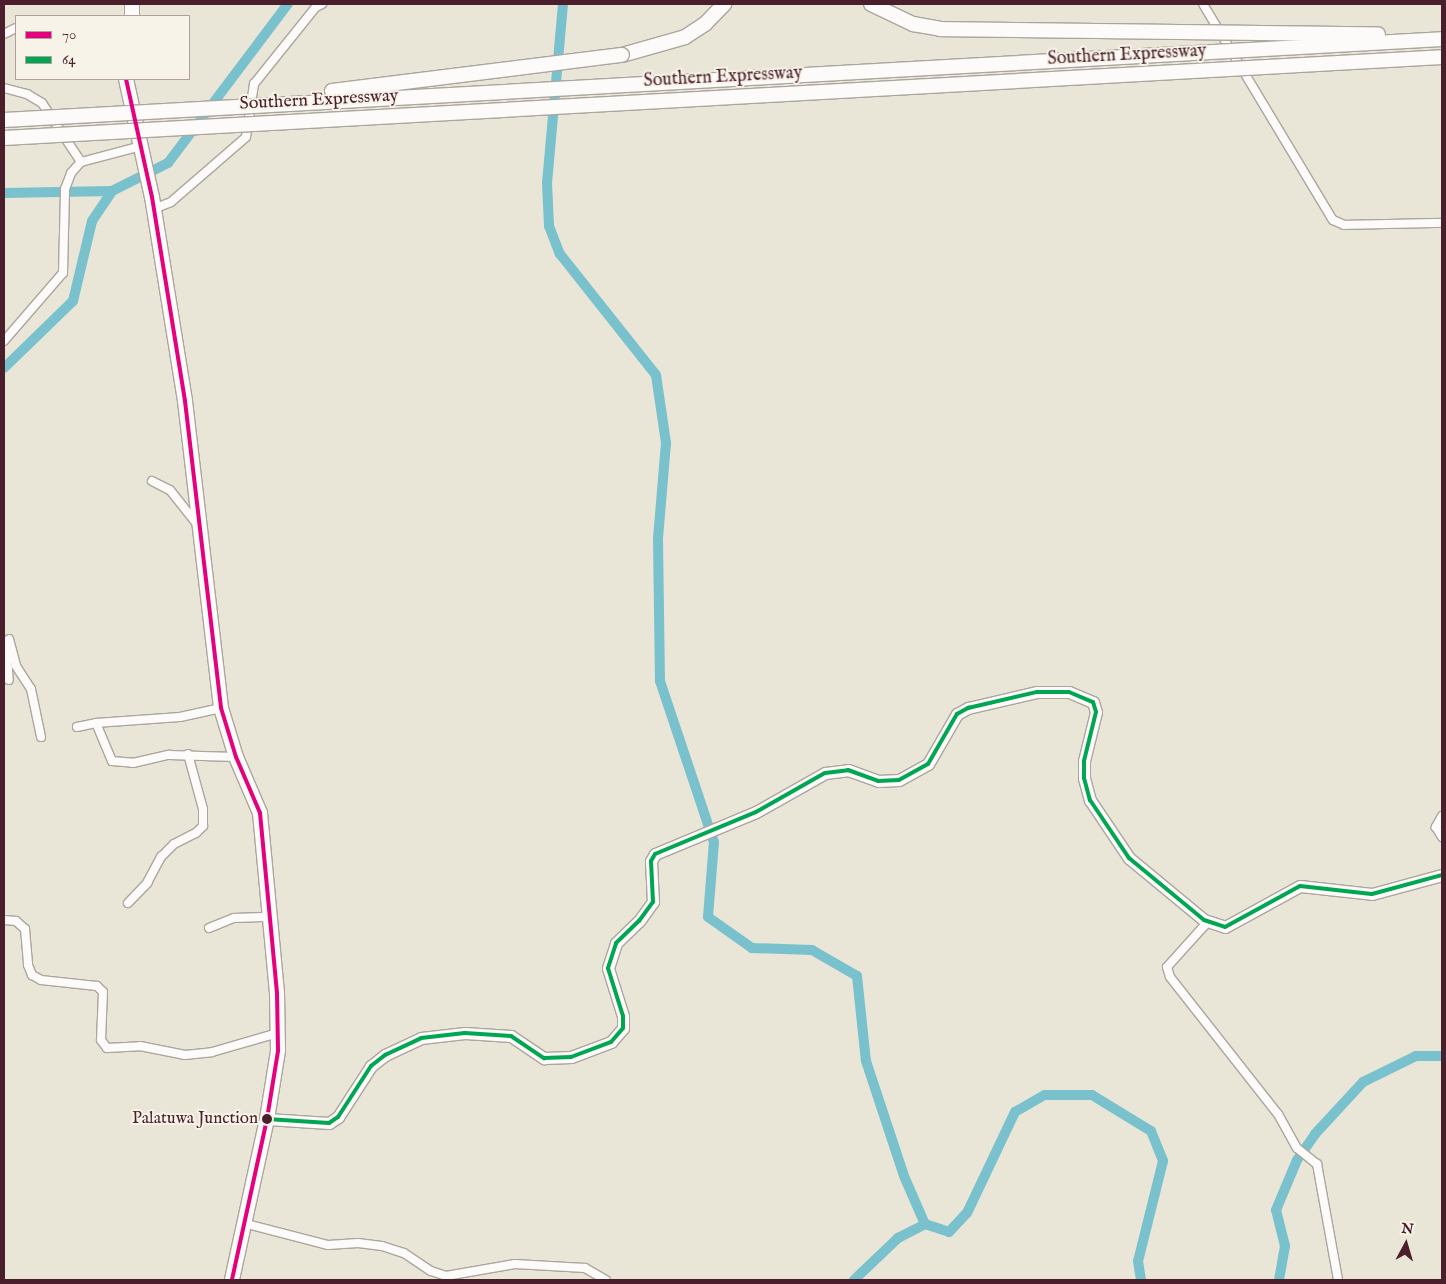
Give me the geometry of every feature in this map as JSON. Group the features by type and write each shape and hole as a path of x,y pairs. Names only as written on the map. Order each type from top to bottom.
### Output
{"highway":[{"path":"222,106 622,55 685,37 705,24 724,4"},
{"path":"871,4 912,24 940,30 1280,35 1442,33"},
{"name":"Southern Expressway","path":"4,120 222,106 1442,39"},
{"name":"Southern Expressway","path":"4,138 1442,57"},
{"path":"126,80 153,203 185,401 221,708 236,757 260,813 270,917 278,1051 268,1119 243,1223 232,1280"}],"street":[{"path":"153,203 171,202 246,137 254,84 316,7 322,4"},
{"path":"1202,4 1333,220 1344,225 1442,223"},
{"path":"4,88 27,94 42,103 81,162"},
{"path":"4,341 63,273 65,189 71,173 81,162 142,151"},
{"path":"152,481 170,490 199,525"},
{"path":"10,680 7,640 16,666 31,688 42,737"},
{"path":"268,1119 329,1123 338,1117 371,1066 385,1055 421,1038 465,1033 511,1036 544,1058 571,1057 611,1042 623,1028 623,1016 608,968 616,943 639,922 653,902 651,861 663,849 732,821 825,773 838,770 878,781 899,780 928,764 957,714 968,708 1037,692 1069,692 1092,702 1096,712 1084,760 1084,778 1090,800 1129,858 1204,920 1225,927 1300,886 1372,894 1442,876"},
{"path":"77,727 96,723 180,717 221,708"},
{"path":"96,723 112,761 133,763 188,754 236,757"},
{"path":"128,903 148,883 162,858 174,844 196,833 203,826 203,809 188,754"},
{"path":"1442,816 1436,827 1442,836"},
{"path":"209,928 234,918 270,917"},
{"path":"4,920 16,921 25,929 28,965 32,976 41,980 97,986 103,992 101,1040 107,1048 140,1046 185,1055 212,1052 278,1033"},
{"path":"1204,920 1204,926 1167,967 1170,977 1278,1114 1297,1148 1317,1164 1338,1280"},
{"path":"243,1223 328,1245 358,1243 382,1246 404,1253 431,1271 446,1276 515,1264 584,1268 606,1280"}],"waterway":[{"path":"4,368 73,301 92,221 112,191 168,163 288,4"},
{"path":"563,4 547,183 549,226 560,254 656,375 666,443 658,539 660,681 714,842 708,917 752,948 812,950 857,976 866,1061 904,1176 925,1224 949,1232 967,1213 1015,1112 1045,1095 1092,1095 1151,1131 1163,1161 1138,1261 1141,1280"},
{"path":"4,193 112,191"},
{"path":"1279,1280 1285,1246 1276,1210 1297,1160 1315,1134 1363,1082 1416,1056 1442,1056"},
{"path":"854,1280 898,1238 925,1224"}],"transit line":[{"name":"70","path":"126,80 152,197 185,401 221,708 236,757 260,813 277,993 278,1051 267,1119 232,1280"},
{"name":"64","path":"267,1119 329,1123 338,1117 371,1066 385,1055 421,1038 465,1033 511,1036 544,1058 571,1057 611,1042 623,1028 623,1016 608,968 616,943 639,921 653,902 651,861 655,854 756,812 825,773 848,770 878,781 899,780 928,764 957,714 968,708 1037,692 1069,692 1093,702 1096,712 1084,761 1084,778 1090,800 1129,858 1204,920 1225,927 1300,886 1372,894 1442,875"}],"place":[{"name":"Palatuwa Junction","path":"267,1119"}]}
